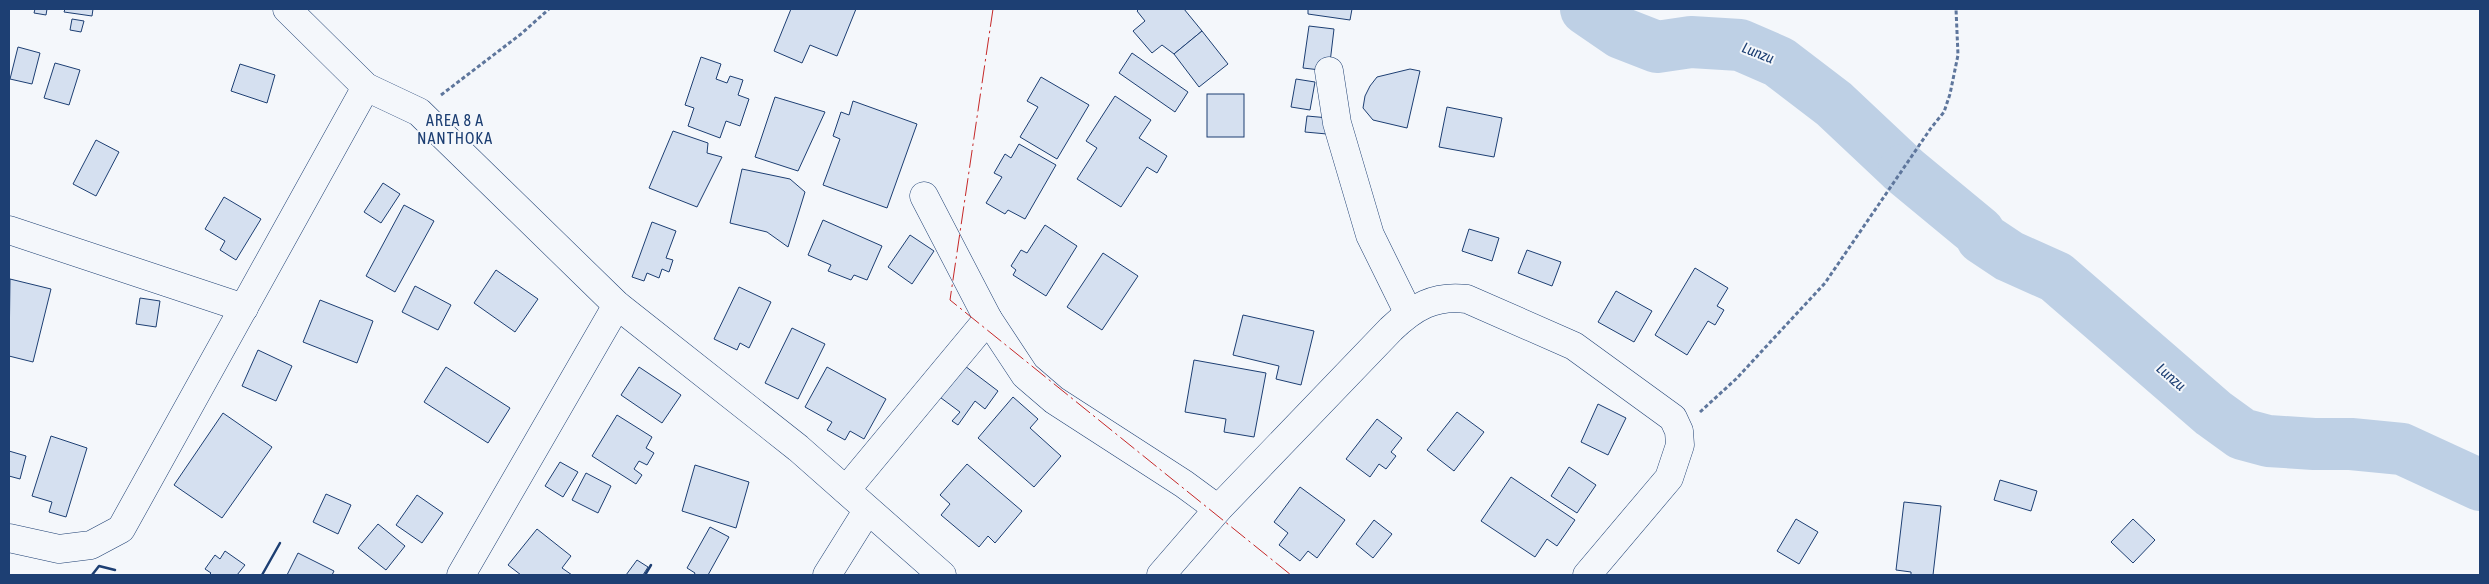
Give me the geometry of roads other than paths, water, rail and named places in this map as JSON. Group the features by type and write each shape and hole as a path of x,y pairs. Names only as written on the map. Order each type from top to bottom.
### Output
{"street":[{"path":"288,9 366,87 419,112 618,305 798,448 867,511 942,575"},
{"path":"1329,71 1336,123 1370,236 1408,312"},
{"path":"9,538 59,549 91,545 121,529 366,87"},
{"path":"924,196 988,319 1025,375 1054,400 1184,484 1218,509"},
{"path":"9,230 244,308"},
{"path":"1160,575 1218,509 1408,312 1448,296 1467,299 1574,346 1673,418 1679,431 1680,445 1669,478 1587,575"},
{"path":"461,575 618,305"},
{"path":"846,490 988,319"},
{"path":"827,575 867,511"}],"waterway":[{"name":"Lunzu","path":"1586,9 1621,33 1657,47 1691,42 1740,45 1779,62 1834,104 1901,167"},
{"name":"Lunzu","path":"1904,170 1979,232 1982,238 2009,256 2056,277 2213,413 2242,434 2268,441 2351,444 2402,449 2480,485"}],"district":[{"name":"AREA 8 A NANTHOKA","path":"455,129"}]}
